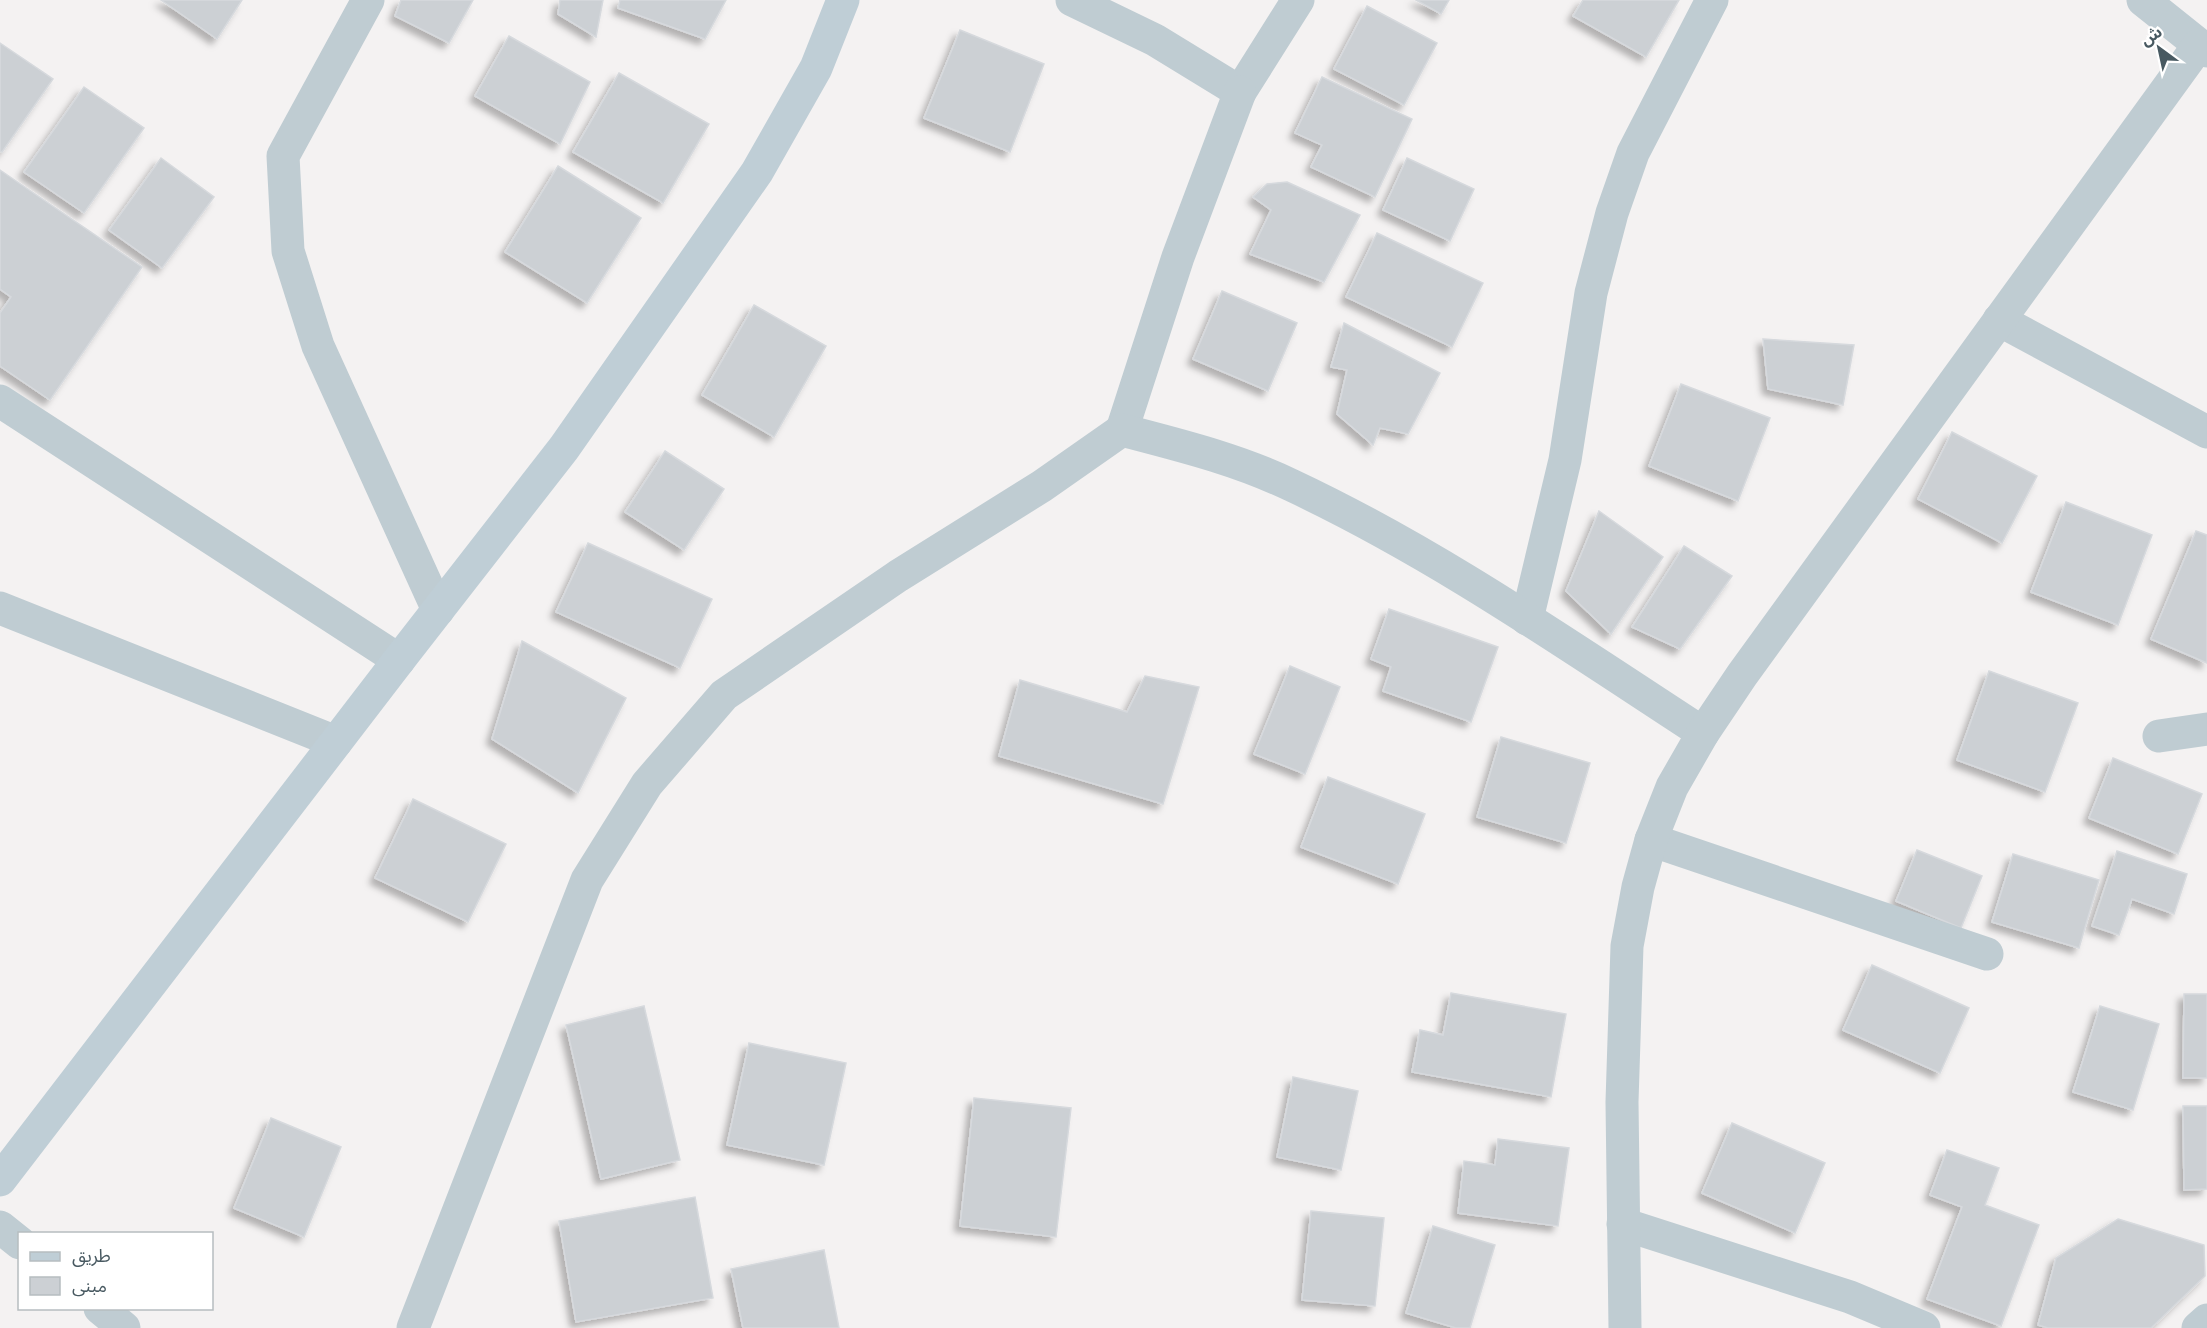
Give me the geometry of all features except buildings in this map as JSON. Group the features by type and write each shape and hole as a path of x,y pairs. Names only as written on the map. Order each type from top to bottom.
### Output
{"street":[{"path":"368,0 283,156 288,251 318,346 438,610"},
{"path":"0,1180 564,448 757,172 816,68 843,0"},
{"path":"1072,0 1155,40 1240,92"},
{"path":"413,1328 587,880 647,784 724,695 898,576 1042,486 1122,430 1178,257 1240,92 1298,0"},
{"path":"1527,619 1565,460 1591,293 1612,213 1634,153 1712,0"},
{"path":"1625,1328 1622,1102 1627,946 1638,887 1651,840 1672,787 1703,734 1780,622 1999,320 2203,48 2143,0"},
{"path":"1999,320 2207,432"},
{"path":"0,401 399,660"},
{"path":"1122,430 1208,453 1290,484 1408,546 1527,619 1703,734"},
{"path":"0,608 336,742"},
{"path":"2159,736 2207,729"},
{"path":"1651,840 1987,954"},
{"path":"1623,1224 1850,1297 1924,1328"},
{"path":"0,1227 18,1241"},
{"path":"102,1310 124,1328"},
{"path":"2198,1328 2207,1320"}]}
